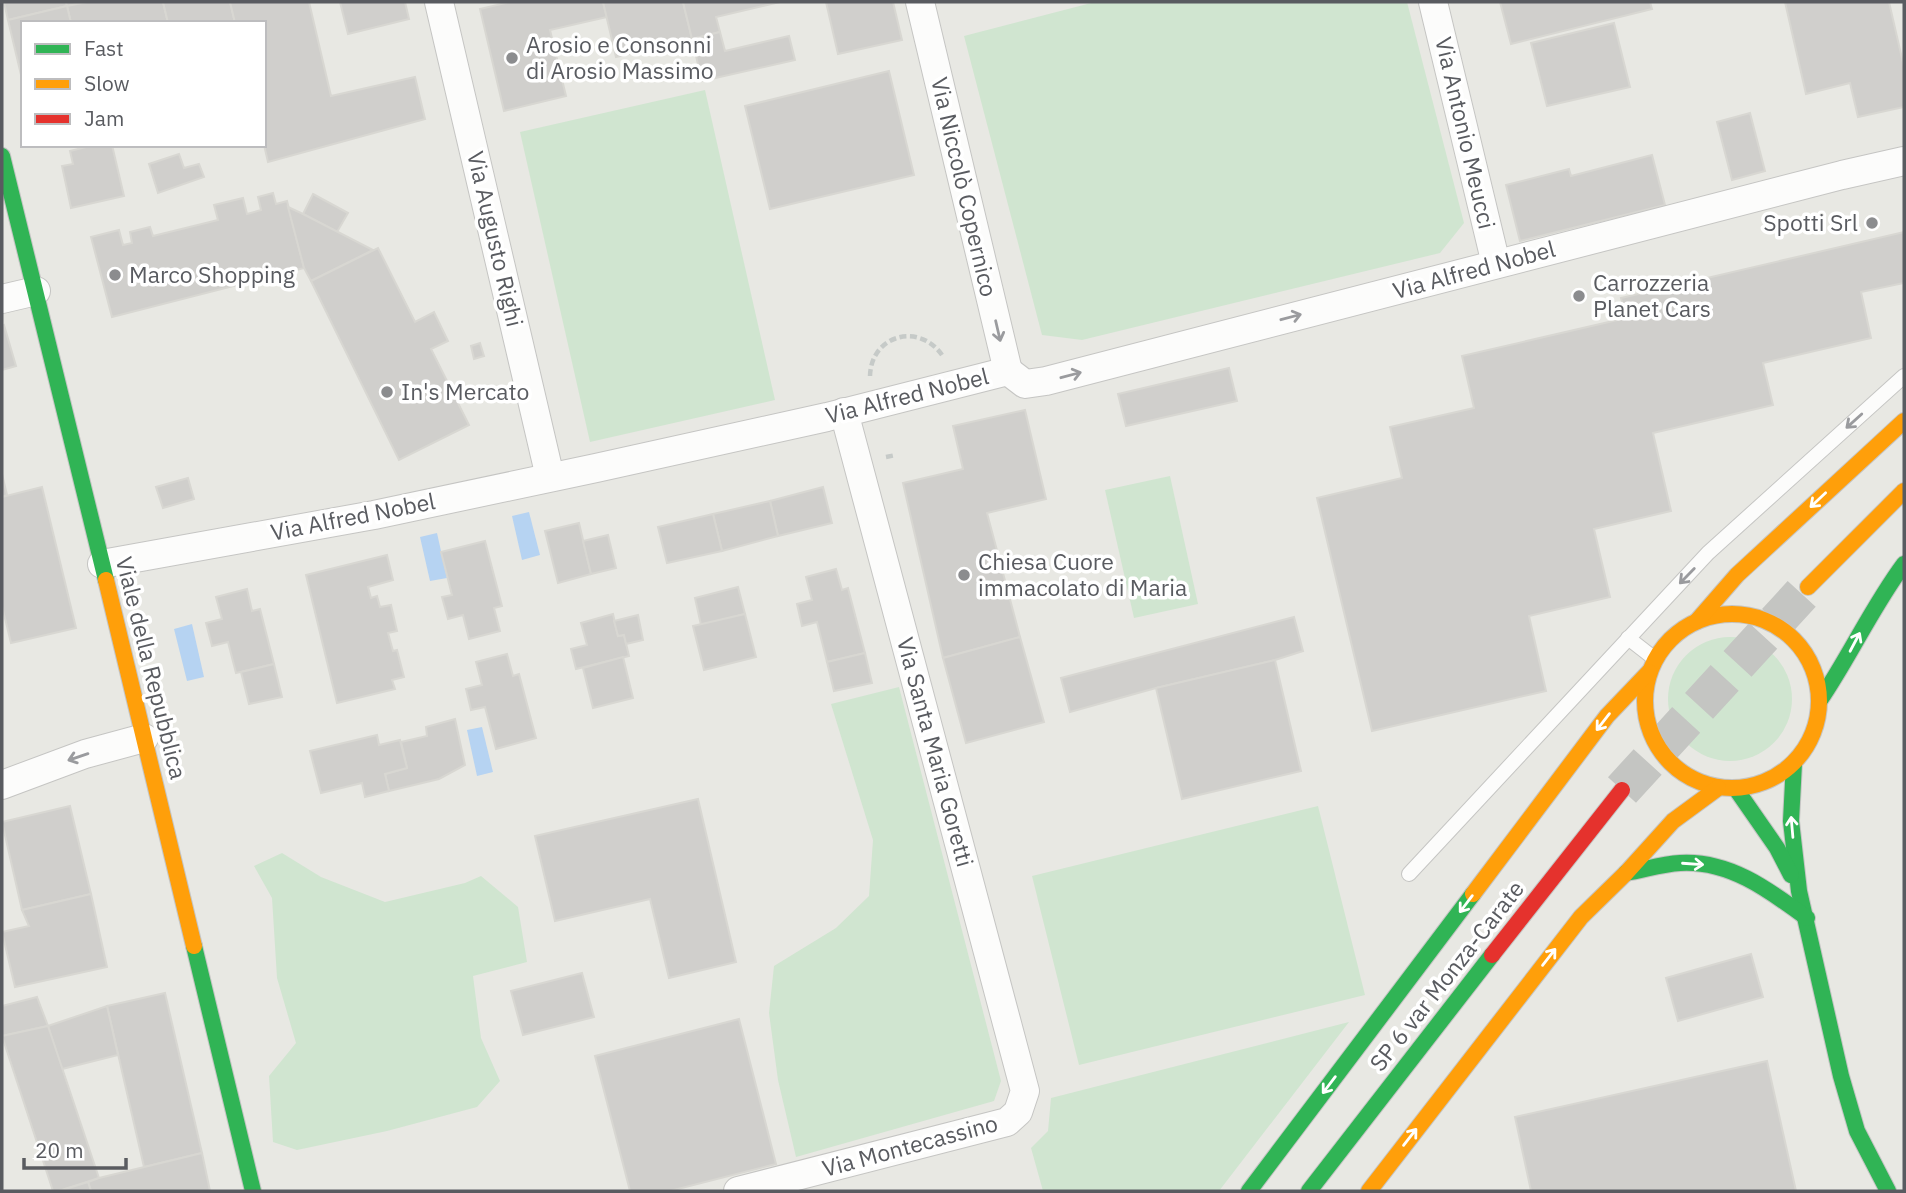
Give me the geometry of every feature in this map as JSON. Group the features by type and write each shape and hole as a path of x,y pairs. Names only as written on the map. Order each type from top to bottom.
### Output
{"street":[{"name":"Via Augusto Righi","path":"439,2 550,477"},
{"name":"Via Niccolò Copernico","path":"920,2 1008,371"},
{"name":"Via Antonio Meucci","path":"1433,2 1496,264"},
{"name":"Viale della Repubblica","path":"2,156 253,1191"},
{"name":"Via Alfred Nobel","path":"102,565 374,515 844,412 1008,371 1025,384 1046,381 1904,161"},
{"path":"2,299 36,291"},
{"name":"Via Santa Maria Goretti","path":"844,412 1025,1091"},
{"path":"1697,621 1737,575 1904,421"},
{"path":"1808,587 1904,491"},
{"path":"1820,701 1835,680 1874,606 1904,564"},
{"path":"1249,1191 1607,716 1652,666 1666,644 1681,631 1697,621 1718,615 1739,614 1760,618 1780,628 1796,642 1809,659 1817,679 1820,701 1813,734 1794,763 1777,776 1757,785 1736,789 1718,788 1697,782 1678,770 1663,755 1652,736 1646,715 1645,694 1652,666"},
{"path":"2,785 85,754 144,738"},
{"path":"1794,763 1791,821 1799,891 1838,1062 1857,1131 1888,1191"},
{"path":"1369,1191 1581,917 1673,821 1718,788"},
{"path":"1736,789 1777,848 1799,891"},
{"name":"SP 6 var Monza-Carate","path":"1308,1191 1622,790"},
{"path":"1626,873 1681,863 1711,865 1748,878 1807,918"},
{"name":"Via Montecassino","path":"737,1191 1007,1122 1018,1112 1025,1091"}],"lane":[{"path":"1409,874 1708,553 1904,376"},
{"path":"1628,638 1652,666"}],"path":[{"path":"874,405 869,380 874,356 883,346 905,336 927,340 936,347 945,359 952,385"}],"green space":[{"path":"1095,2 1407,2 1464,223 1440,253 1082,340 1042,335 964,36"},
{"path":"705,90 775,400 590,442 520,132"},
{"path":"1170,476 1198,604 1134,618 1105,490"},
{"path":"1730,637 1754,641 1774,655 1788,675 1792,699 1788,723 1774,743 1754,757 1730,761 1706,757 1686,743 1672,723 1668,699 1672,675 1686,655 1706,641"},
{"path":"899,687 1001,1081 994,1101 796,1157 778,1080 769,1013 774,966 836,928 869,896 873,840 831,704"},
{"path":"1318,806 1365,995 1079,1065 1032,876"},
{"path":"282,853 321,877 385,902 465,883 481,876 518,907 527,962 473,976 481,1038 500,1081 477,1107 387,1131 297,1150 273,1142 269,1076 296,1043 277,978 272,898 254,866"},
{"path":"1349,1022 1219,1191 1043,1191 1031,1148 1048,1131 1051,1098"}],"water":[{"path":"529,512 540,555 522,560 512,516"},
{"path":"437,533 447,578 430,581 420,537"},
{"path":"192,624 204,677 187,681 174,629"},
{"path":"482,727 493,772 477,776 467,730"}],"building":[{"path":"4,2 66,2 67,6 8,20"},
{"path":"66,2 87,2 67,6"},
{"path":"87,2 163,2 168,21 71,21 67,6"},
{"path":"163,2 230,2 235,21 168,21"},
{"path":"230,2 309,2 331,96 415,77 425,119 268,162 264,147 266,21 235,21"},
{"path":"340,2 405,2 409,19 348,34"},
{"path":"510,2 603,2 607,17 550,30 566,96 504,111 480,9"},
{"path":"603,2 683,2 692,39 616,57"},
{"path":"683,2 780,2 716,17 720,32 692,39"},
{"path":"826,2 893,2 902,40 838,54"},
{"path":"1500,2 1650,2 1652,9 1511,44"},
{"path":"1785,2 1889,2 1904,67 1904,107 1858,117 1850,83 1806,94"},
{"path":"67,6 71,21 21,21 21,75 8,20"},
{"path":"1614,23 1630,87 1547,106 1531,43"},
{"path":"720,32 725,51 789,36 795,60 702,81 692,39"},
{"path":"889,71 914,175 770,209 745,106"},
{"path":"1750,113 1765,171 1732,180 1717,122"},
{"path":"86,147 112,147 124,196 71,208 62,166 73,164 70,151"},
{"path":"179,154 184,168 199,164 204,177 158,193 149,164"},
{"path":"1652,155 1665,205 1520,241 1506,185 1569,169 1571,176"},
{"path":"273,193 276,204 287,201 304,268 112,317 91,237 119,230 123,245 132,243 130,232 150,227 153,236 218,220 214,205 243,198 247,214 261,210 258,197"},
{"path":"313,194 348,213 337,232 303,214"},
{"path":"288,207 373,250 311,281 304,268"},
{"path":"1904,232 1904,283 1861,292 1871,338 1763,363 1773,405 1653,433 1671,511 1594,529 1610,597 1529,616 1546,691 1372,731 1317,498 1402,478 1390,427 1474,408 1462,356 1626,318 1621,298"},
{"path":"378,248 415,322 434,312 448,341 431,349 469,425 399,460 311,281"},
{"path":"4,325 16,366 2,370 2,326"},
{"path":"480,343 484,356 474,359 471,346"},
{"path":"1229,368 1237,401 1126,426 1118,394"},
{"name":"Chiesa Cuore immacolato di Maria","path":"1025,410 1046,499 987,513 1020,637 943,658 903,483 963,469 953,426"},
{"path":"2,474 7,495 2,497"},
{"path":"188,478 194,499 163,508 156,487"},
{"path":"42,487 76,628 11,643 2,606 2,497"},
{"path":"823,487 832,523 778,536 770,501"},
{"path":"770,501 778,536 722,551 713,514"},
{"path":"713,514 722,551 667,563 658,527"},
{"path":"579,523 591,574 558,583 545,531"},
{"path":"608,535 616,568 591,574 583,541"},
{"path":"485,541 502,606 494,608 500,631 469,639 463,615 448,619 442,597 452,595 441,552"},
{"path":"387,555 393,580 368,587 371,598 377,596 380,607 391,605 397,631 388,633 393,651 397,650 404,677 392,680 395,689 337,703 306,575"},
{"path":"836,569 842,590 848,588 865,653 827,662 817,622 802,626 797,604 812,600 806,577"},
{"path":"738,587 745,614 701,625 695,598"},
{"path":"247,589 252,611 260,609 274,664 236,673 228,642 212,646 206,623 222,619 216,597"},
{"path":"613,614 618,636 624,635 629,656 576,669 571,649 587,645 581,623"},
{"path":"745,614 756,657 704,670 693,626"},
{"path":"638,615 643,640 626,644 624,635 618,636 614,621"},
{"path":"1294,617 1303,651 1070,712 1061,678"},
{"path":"1020,637 1044,722 966,743 943,658"},
{"path":"865,653 872,683 834,691 827,662"},
{"path":"507,654 513,676 519,674 536,738 496,749 485,707 471,710 466,689 482,685 476,662"},
{"path":"623,657 633,698 593,708 583,668"},
{"path":"1275,660 1301,771 1182,799 1156,688"},
{"path":"274,664 282,697 249,704 241,672"},
{"path":"455,719 465,765 439,779 389,791 385,774 407,768 401,742 427,736 426,727"},
{"path":"377,735 379,745 400,740 407,768 385,774 389,791 365,797 362,783 321,793 310,751"},
{"path":"698,799 736,962 669,978 650,899 555,921 535,836"},
{"path":"70,806 91,894 22,910 2,822"},
{"path":"91,894 107,967 15,987 2,932 29,926 22,910"},
{"path":"1751,954 1763,997 1678,1021 1666,978"},
{"path":"582,973 594,1017 523,1035 511,991"},
{"path":"165,993 202,1153 144,1167 107,1006"},
{"path":"37,997 48,1026 2,1036 2,1006"},
{"path":"107,1006 118,1055 62,1069 48,1026"},
{"path":"739,1019 776,1164 670,1191 630,1191 595,1056"},
{"path":"48,1026 99,1178 59,1191 53,1191 2,1036"},
{"path":"1767,1061 1796,1191 1531,1191 1515,1117"},
{"path":"202,1153 210,1191 91,1191 88,1182 99,1178"},
{"path":"88,1182 91,1191 59,1191"}],"tunnel":[{"path":"1622,790 1808,587"}],"traffic: fast":[{"path":"2,156 106,580"},
{"path":"1820,700 1904,564"},
{"path":"1794,763 1791,821 1799,891 1841,1076 1857,1131 1888,1191"},
{"path":"1736,789 1777,848 1791,875"},
{"path":"1626,873 1680,863 1715,866 1748,879 1807,918"},
{"path":"1249,1191 1473,894"},
{"path":"194,946 253,1191"},
{"path":"1309,1191 1492,955"}],"traffic: slow":[{"path":"1697,621 1737,575 1904,421"},
{"path":"1808,587 1904,491"},
{"path":"106,580 194,946"},
{"path":"1732,614 1765,620 1794,639 1813,668 1819,701 1813,734 1794,763 1765,782 1732,788 1699,782 1670,763 1651,734 1645,701 1651,668 1670,639 1699,620 1732,614"},
{"path":"1473,894 1607,716 1649,672"},
{"path":"1369,1191 1581,917 1673,821 1718,788"}],"traffic: jam":[{"path":"1492,955 1622,790"}],"place":[{"name":"Arosio e Consonni di Arosio Massimo","path":"512,58"},
{"name":"Spotti Srl","path":"1872,223"},
{"name":"Marco Shopping","path":"115,275"},
{"name":"Carrozzeria Planet Cars","path":"1579,296"},
{"name":"In's Mercato","path":"387,392"},
{"name":"Chiesa Cuore immacolato di Maria","path":"964,575"}]}
